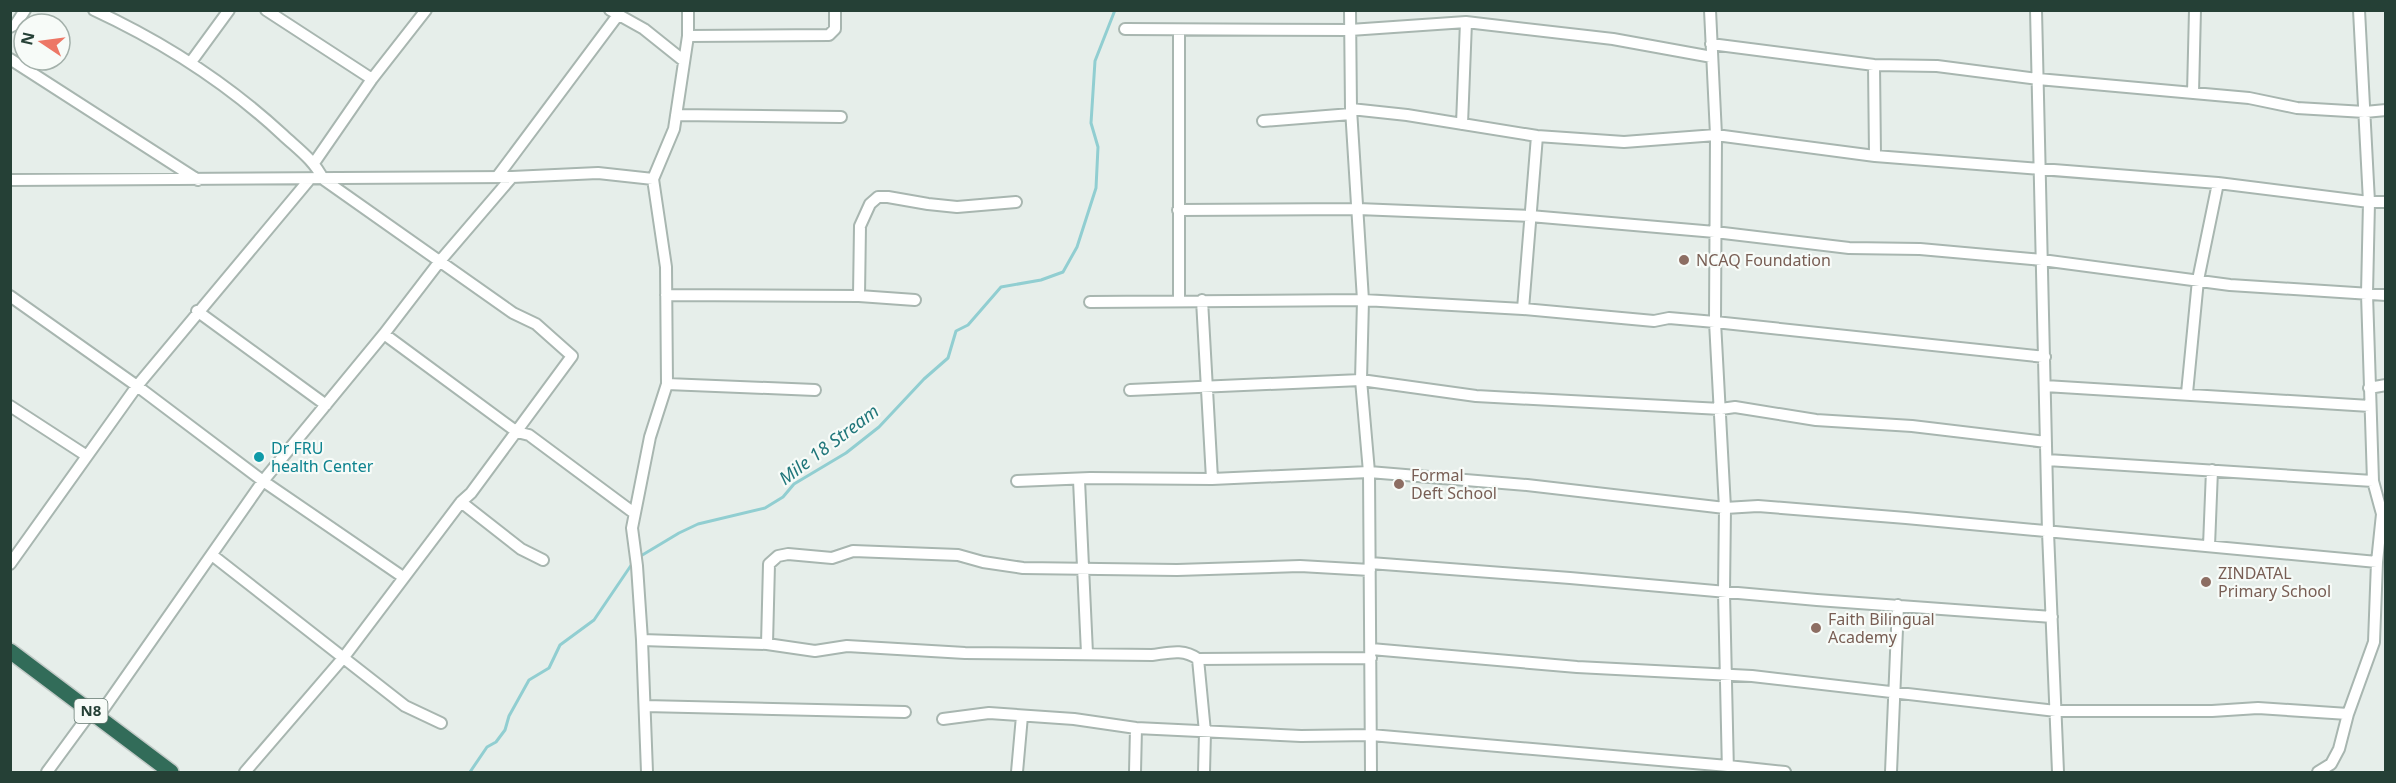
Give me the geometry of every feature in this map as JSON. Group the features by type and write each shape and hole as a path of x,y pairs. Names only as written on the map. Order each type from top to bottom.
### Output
{"highway":[{"name":"N8","path":"10,651 171,772"}],"street":[{"path":"10,27 16,24 25,10"},
{"path":"94,10 191,62 256,110 314,163 323,179 513,313 536,324 572,356 471,493 461,502 344,657 245,772"},
{"path":"191,62 229,10"},
{"path":"266,10 372,79"},
{"path":"314,163 372,79 426,10"},
{"path":"647,772 642,640 637,566 632,537 634,513 650,437 667,384 665,261 653,179 670,140 676,115 688,36 688,10"},
{"path":"688,36 829,35 835,28 835,10"},
{"path":"1350,10 1351,111 1363,300 1361,380 1369,472 1371,772"},
{"path":"1710,10 1716,135 1715,322 1725,508 1724,592 1728,769"},
{"path":"2036,10 2048,532 2058,772"},
{"path":"2193,93 2195,10"},
{"path":"2318,772 2331,764 2339,749 2348,714 2374,642 2377,562 2384,513 2373,481 2367,294 2368,202 2359,10"},
{"path":"497,177 614,13 644,29 684,61"},
{"path":"1462,124 1466,22"},
{"path":"1125,30 1350,30 1466,22 1613,39 1712,57"},
{"path":"1179,30 1179,301"},
{"path":"1711,44 1874,65 1937,66 2038,79 2249,98 2297,108 2365,112 2385,110"},
{"path":"10,59 198,180"},
{"path":"1874,65 1875,156"},
{"path":"1263,121 1351,111 1462,124 1536,136 1624,142 1716,135 1875,156 2218,183 2368,202 2385,202"},
{"path":"676,115 841,117"},
{"path":"1523,309 1536,136"},
{"path":"10,180 309,180 512,177 598,173 653,179"},
{"path":"52,771 212,555 263,481 384,334 440,261 512,177"},
{"path":"10,564 137,386 197,311 309,180"},
{"path":"2187,393 2198,280 2218,183"},
{"path":"859,296 860,226 870,204 878,197 888,196 957,207 1016,202"},
{"path":"1178,210 1358,209 1530,216 1715,232 1849,248 1920,249 2042,260 2230,285 2385,295"},
{"path":"666,295 859,296 915,300"},
{"path":"10,296 137,386 263,481 403,577"},
{"path":"1202,300 1212,479"},
{"path":"1090,302 1363,300 1523,309 1654,321 1669,318 1715,322 2045,357"},
{"path":"197,311 326,405"},
{"path":"384,334 517,432 529,435 634,513"},
{"path":"1130,390 1361,380 1476,396 1721,410 1735,407 1816,420 1911,426 2046,442"},
{"path":"667,384 815,390"},
{"path":"2369,388 2385,385"},
{"path":"2045,386 2370,406"},
{"path":"10,406 87,456"},
{"path":"2047,460 2373,481"},
{"path":"2210,546 2212,470"},
{"path":"1017,482 1212,479 1369,472 1527,484 1725,508 1758,506 2377,562"},
{"path":"1079,480 1087,653"},
{"path":"461,502 521,549 543,560"},
{"path":"767,644 769,564 778,556 832,558 853,551 958,555 983,562 1023,568 1177,570 1300,566 1370,567 2052,617"},
{"path":"212,555 405,706 441,723"},
{"path":"1891,772 1898,605"},
{"path":"642,640 767,644 822,651 847,646 965,653 1152,655 1185,652 1198,659 1371,654 1752,676 2056,711 2212,711 2258,708 2348,714"},
{"path":"1198,659 1205,732 1204,772"},
{"path":"645,706 905,712"},
{"path":"943,719 989,713 1074,719 1137,728 1205,732 1301,736 1371,735 1728,769 1785,772"},
{"path":"1017,772 1022,716"},
{"path":"1135,772 1137,728"}],"waterway":[{"name":"Mile 18 Stream","path":"639,557 698,524 765,508 783,497 794,484 846,453 879,427 924,379 948,358 956,331 968,325 1001,287 1041,280 1063,272 1077,247 1096,188 1098,147 1091,123 1095,61 1115,10"},
{"name":"Mile 18 Stream","path":"470,772 487,747 496,742 505,730 509,716 529,680 549,668 560,645 594,620 634,561"}],"place":[{"name":"NCAQ Foundation","path":"1684,260"},
{"name":"Dr FRU health Center","path":"259,457"},
{"name":"Formal Deft School","path":"1399,484"},
{"name":"ZINDATAL Primary School","path":"2206,582"},
{"name":"Faith Bilingual Academy","path":"1816,628"}]}
